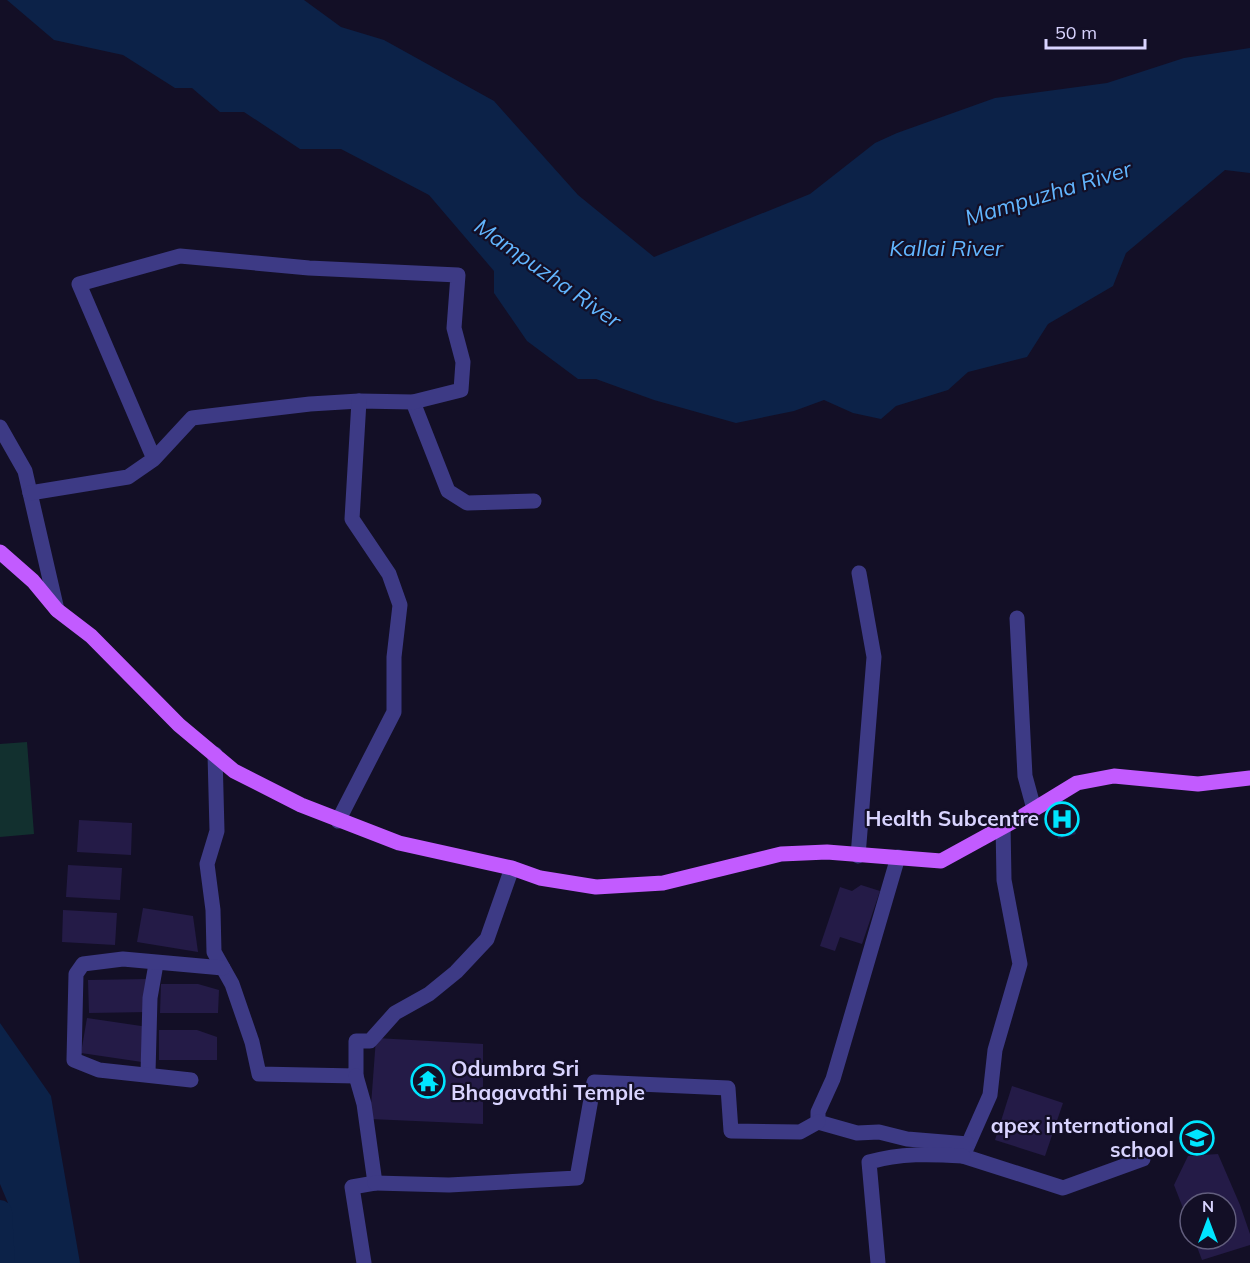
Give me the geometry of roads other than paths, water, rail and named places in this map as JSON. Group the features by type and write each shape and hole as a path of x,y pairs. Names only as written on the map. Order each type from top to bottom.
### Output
{"main road":[{"path":"0,552 33,580 57,610 91,636 179,725 234,771 301,805 399,843 512,868 540,878 596,887 626,887 663,883 781,854 827,852 941,861 1077,783 1114,776 1198,784 1250,778"}],"street":[{"path":"30,493 128,477 154,459 192,418 359,401 413,402 461,390 463,362 454,328 458,275 309,268 180,256 79,284 154,459"},
{"path":"338,820 394,712 394,657 400,605 389,574 352,519 359,401"},
{"path":"413,402 448,491 467,503 534,501"},
{"path":"0,427 25,471 57,610"},
{"path":"858,856 874,657 859,573"},
{"path":"1017,618 1025,776 1034,809"},
{"path":"215,754 217,831 207,864 214,952 232,984 252,1042 259,1074 356,1076"},
{"path":"965,1150 990,1095 995,1050 1020,964 1004,880 1003,824"},
{"path":"818,1122 818,1112 833,1079 898,857"},
{"path":"375,1183 364,1104 356,1076 356,1041 370,1041 395,1013 429,994 456,972 487,939 512,868"},
{"path":"191,1080 148,1073 99,1070 74,1060 76,974 83,964 123,959 156,964 223,968"},
{"path":"148,1073 150,998 156,964"},
{"path":"364,1263 352,1186 375,1183 449,1185 577,1178 594,1082 728,1088 731,1131 800,1132 818,1122 857,1133 879,1132 965,1150 1063,1188 1143,1159"},
{"path":"878,1263 869,1162 891,1155 965,1150"}],"water":[{"name":"Kallai River","path":"7,0 304,0 341,27 384,40 494,101 578,195 654,257 810,194 875,143 995,98 1107,83 1184,58 1250,48 1250,173 1225,170 1126,253 1113,286 1048,324 1027,357 968,372 948,390 896,406 881,419 853,413 824,400 794,411 736,423 654,400 596,379 578,379 527,341 494,293 494,271 429,195 341,149 300,149 244,112 220,112 192,88 175,88 123,55 54,40"},
{"path":"0,1023 51,1096 80,1263 6,1263 8,1203 0,1184"}],"waterway":[{"path":"0,1212 3,1263"}],"place":[{"name":"Health Subcentre","path":"1062,819"},
{"name":"Odumbra Sri Bhagavathi Temple","path":"428,1081"},
{"name":"apex international school","path":"1197,1138"}],"water label":[{"name":"Mampuzha River","path":"1048,193"},
{"name":"Mampuzha River","path":"548,273"}]}
